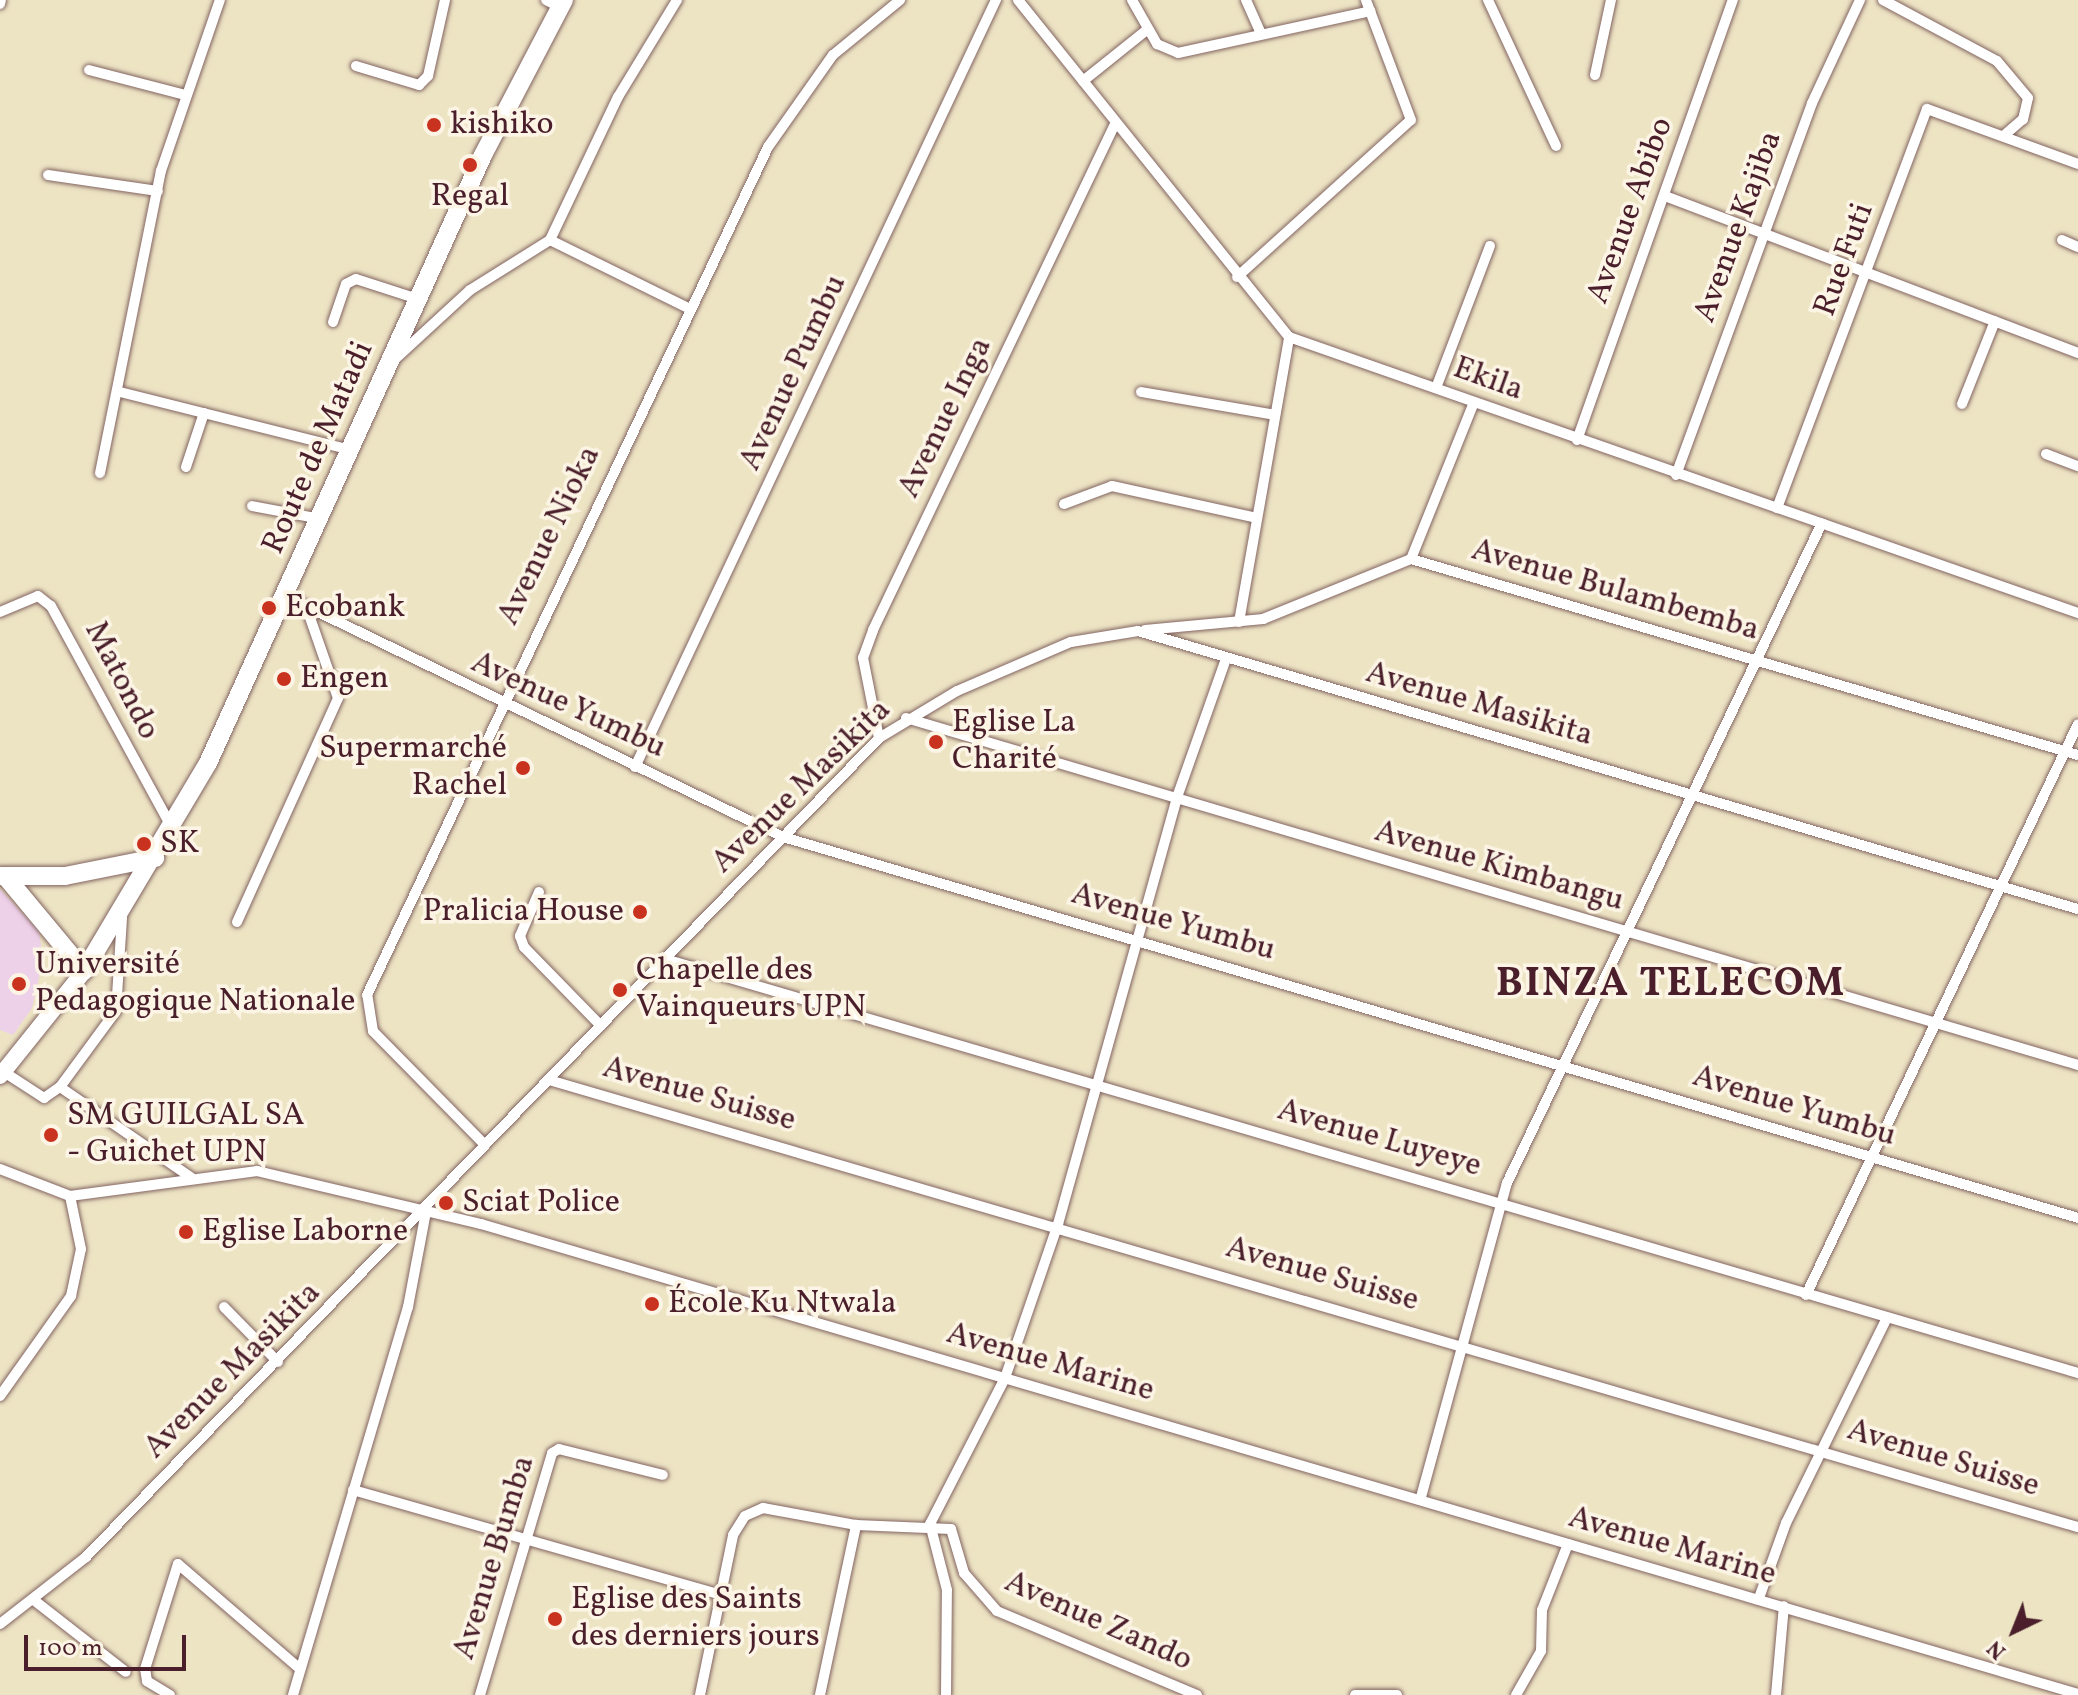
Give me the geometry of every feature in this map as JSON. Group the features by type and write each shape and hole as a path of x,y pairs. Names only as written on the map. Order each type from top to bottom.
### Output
{"highway":[{"name":"Route de Matadi","path":"84,971 122,917 173,829 321,519 418,299 557,2"},
{"path":"3,876 65,876 155,858"},
{"path":"3,876 44,920 84,971"}],"main road":[{"path":"2,1074 84,971"}],"street":[{"path":"100,473 120,392 158,191 182,94 220,0"},
{"path":"356,66 419,85 428,76 445,0"},
{"path":"389,364 470,290 550,240 618,97 677,0"},
{"name":"Avenue Nioka","path":"485,1145 373,1031 365,1008 499,704 688,308 792,107 833,55 900,0"},
{"name":"Avenue Pumbu","path":"635,767 996,0"},
{"name":"Ekila","path":"1018,0 1083,81 1114,126 1289,337 1676,475 2078,613"},
{"path":"1132,0 1164,51 1178,53 1368,5 1414,115 1237,277"},
{"path":"1246,0 1261,34"},
{"path":"1488,0 1556,146"},
{"path":"1595,75 1611,0"},
{"name":"Avenue Abibo","path":"1577,440 1733,0"},
{"name":"Avenue Kajiba","path":"1676,475 1812,103 1860,0"},
{"path":"1883,0 1997,61 2028,98 2023,119 2006,134 2078,164"},
{"path":"1083,81 1148,29"},
{"path":"89,70 182,94"},
{"name":"Rue Futi","path":"1777,508 1869,272 1927,109 2006,134"},
{"name":"Avenue Inga","path":"879,738 863,658 873,630 1114,126"},
{"path":"48,175 158,191"},
{"path":"1665,196 2078,353"},
{"path":"550,240 688,308"},
{"path":"2062,240 2078,247"},
{"path":"1436,388 1490,246"},
{"path":"333,322 346,284 356,279 418,299"},
{"path":"1962,404 1995,321"},
{"path":"1239,622 1289,337"},
{"path":"120,392 351,450"},
{"path":"1141,392 1275,415"},
{"path":"1138,631 1239,622 1303,607 1411,559 1474,402"},
{"path":"186,467 204,413"},
{"path":"2046,454 2078,466"},
{"path":"1064,504 1112,486 1257,518"},
{"path":"252,506 321,519"},
{"path":"1421,1497 1504,1202 1559,1064 1822,523"},
{"name":"Avenue Bulambemba","path":"1411,559 2078,755"},
{"name":"Matondo","path":"0,612 38,596 51,606 173,829"},
{"name":"Avenue Yumbu","path":"285,596 499,704 783,837 2078,1218"},
{"path":"237,922 338,698 306,606"},
{"name":"Avenue Masikita","path":"0,1624 35,1601 278,1362 426,1212 485,1145 879,738 906,718 1071,642 1138,631 2078,909"},
{"path":"946,1695 947,1590 930,1524 1005,1378 1058,1224 1176,800 1226,659"},
{"name":"Avenue Kimbangu","path":"906,718 2078,1065"},
{"path":"1806,1295 1874,1158 2078,724"},
{"path":"539,892 520,936 524,947 601,1026"},
{"path":"2,1074 44,1098 60,1087 116,1011 122,917"},
{"name":"Avenue Luyeye","path":"665,959 1094,1086 1504,1202 1806,1295 2078,1373"},
{"name":"Avenue Suisse","path":"549,1080 1466,1343 2078,1527"},
{"path":"60,1087 192,1178"},
{"name":"Avenue Marine","path":"0,1169 70,1196 257,1171 426,1212 1421,1497 1568,1544 2078,1694"},
{"path":"0,1396 71,1296 81,1249 70,1196"},
{"path":"293,1695 408,1307 426,1212"},
{"path":"224,1307 278,1362"},
{"path":"1759,1598 1786,1523 1887,1318"},
{"name":"Avenue Bumba","path":"480,1695 556,1450 663,1475"},
{"path":"353,1490 719,1594"},
{"path":"700,1695 733,1535 751,1511 856,1525 930,1524"},
{"name":"Avenue Zando","path":"930,1524 956,1533 964,1573 997,1611 1197,1695"},
{"path":"820,1695 856,1525"},
{"path":"1516,1695 1541,1651 1542,1610 1568,1544"},
{"path":"170,1695 147,1681 145,1669 178,1564 300,1669"},
{"path":"35,1601 126,1672"},
{"path":"1776,1695 1784,1606"},
{"path":"1355,1695 1397,1695"}],"shaded area":[{"name":"Université Pedagogique Nationale","path":"0,889 39,931 43,961 32,1008 13,1035 0,1030"}],"place":[{"name":"kishiko","path":"434,125"},
{"name":"Regal","path":"470,165"},
{"name":"Ecobank","path":"269,608"},
{"name":"Engen","path":"284,679"},
{"name":"Eglise La Charité","path":"936,742"},
{"name":"Supermarché Rachel","path":"523,768"},
{"name":"SK","path":"144,844"},
{"name":"Pralicia House","path":"640,912"},
{"name":"Université Pedagogique Nationale","path":"19,984"},
{"name":"Chapelle des Vainqueurs UPN","path":"620,990"},
{"name":"SM GUILGAL SA - Guichet UPN","path":"51,1135"},
{"name":"Sciat Police","path":"446,1203"},
{"name":"Eglise Laborne","path":"186,1232"},
{"name":"École Ku Ntwala","path":"652,1304"},
{"name":"Eglise des Saints des derniers jours","path":"555,1619"}],"district":[{"name":"BINZA TELECOM","path":"1671,985"}]}
